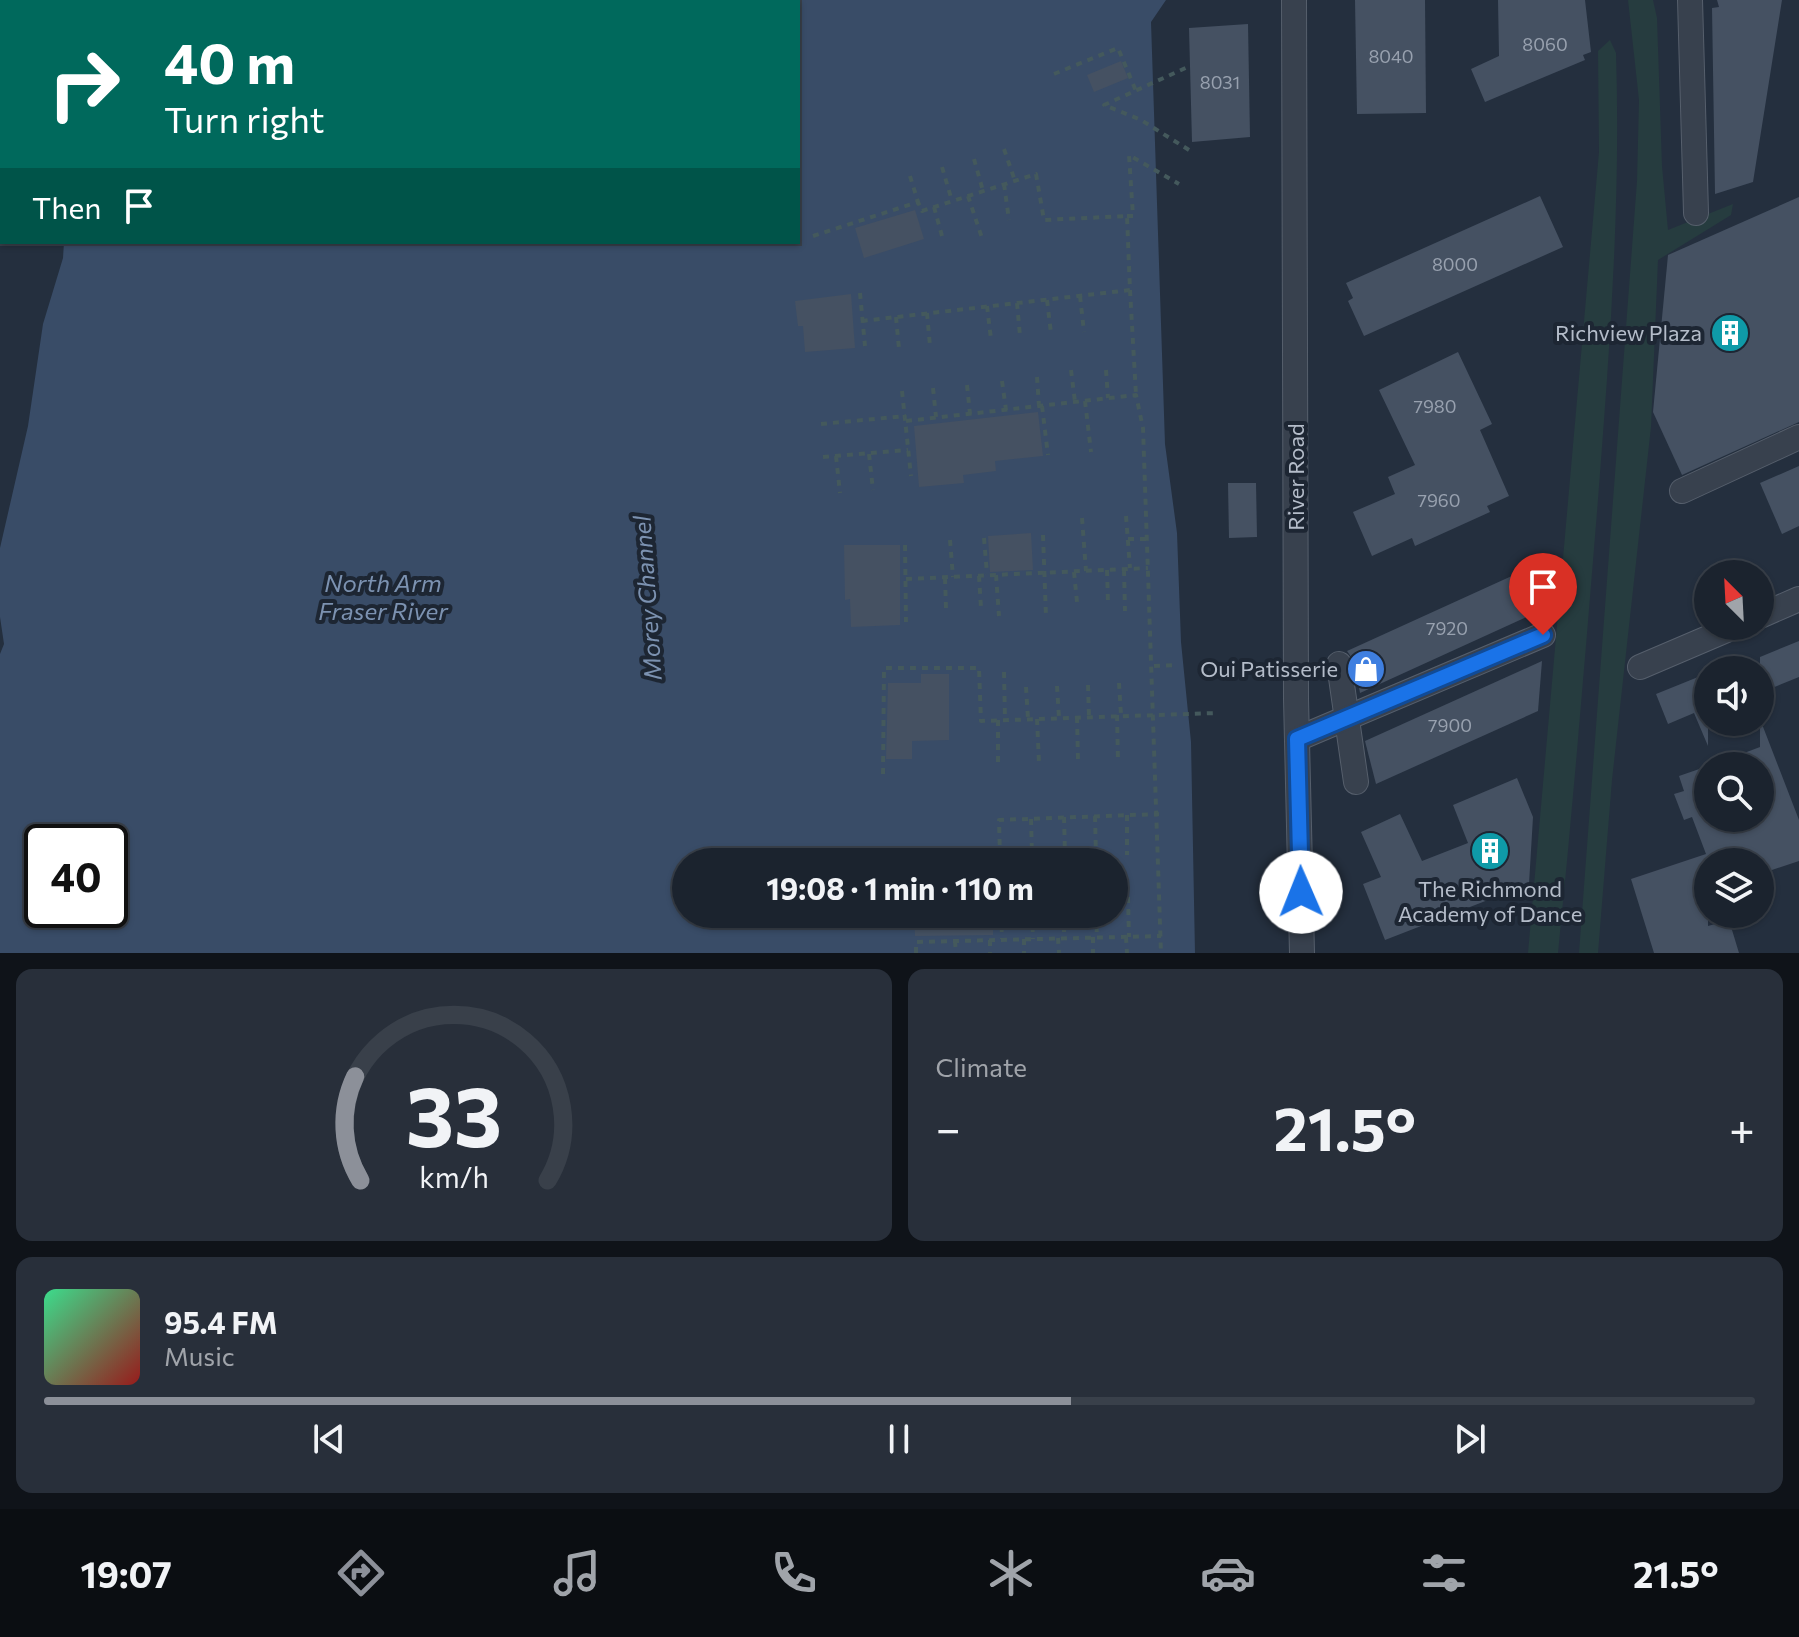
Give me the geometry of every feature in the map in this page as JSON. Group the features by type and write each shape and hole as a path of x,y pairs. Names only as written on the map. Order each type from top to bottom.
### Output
{"street":[{"name":"River Road","path":"1294,0 1297,739 1302,953"},
{"path":"1690,0 1696,213"},
{"path":"1682,491 1799,437"},
{"path":"1774,610 1799,599"},
{"path":"1297,739 1543,635"},
{"path":"1640,667 1703,640"},
{"path":"1339,664 1356,782"}],"path":[{"path":"1054,74 1118,48 1136,91"},
{"path":"1189,150 1141,120 1104,105 1190,66"},
{"path":"0,129 0,135"},
{"path":"1004,149 1015,181"},
{"path":"910,176 922,211 1036,174 1044,220 1133,216 1129,155 1179,184"},
{"path":"974,159 983,191"},
{"path":"942,167 952,201"},
{"path":"1004,184 1009,220"},
{"path":"968,196 982,238"},
{"path":"813,236 918,202"},
{"path":"934,207 942,236"},
{"path":"1127,216 1136,395 1143,428 1154,666 1161,953"},
{"path":"862,321 1130,290"},
{"path":"860,293 865,346"},
{"path":"1080,296 1084,332"},
{"path":"1047,300 1051,333"},
{"path":"1017,303 1020,336"},
{"path":"987,306 991,339"},
{"path":"927,313 930,346"},
{"path":"896,317 899,349"},
{"path":"1071,370 1075,402"},
{"path":"1106,370 1108,398"},
{"path":"1037,377 1048,455"},
{"path":"1002,381 1006,410"},
{"path":"967,385 970,414"},
{"path":"933,388 936,417"},
{"path":"902,391 911,476"},
{"path":"821,424 970,414 1136,395"},
{"path":"1085,401 1091,452"},
{"path":"823,457 908,450"},
{"path":"869,454 873,490"},
{"path":"836,456 840,493"},
{"path":"1125,611 1126,516"},
{"path":"1082,518 1086,571"},
{"path":"1043,535 1046,617"},
{"path":"984,538 987,574"},
{"path":"1128,539 1147,539"},
{"path":"950,540 953,577"},
{"path":"905,545 906,622"},
{"path":"906,579 1148,568"},
{"path":"1107,570 1108,603"},
{"path":"1074,571 1077,602"},
{"path":"996,575 999,616"},
{"path":"979,576 981,608"},
{"path":"945,577 946,608"},
{"path":"1154,666 1175,665"},
{"path":"883,774 884,668 979,668 981,721 1217,713"},
{"path":"1004,672 1005,720"},
{"path":"1118,761 1119,683"},
{"path":"1088,685 1089,717"},
{"path":"1057,686 1059,718"},
{"path":"1026,687 1028,719"},
{"path":"1077,717 1078,760"},
{"path":"1037,719 1039,763"},
{"path":"998,720 998,763"},
{"path":"1000,848 999,820 1159,814"},
{"path":"1127,815 1127,848"},
{"path":"1095,816 1096,848"},
{"path":"1064,817 1065,848"},
{"path":"1031,819 1032,848"},
{"path":"1002,928 1002,939"},
{"path":"1033,928 1033,939"},
{"path":"1059,953 1062,928"},
{"path":"1093,953 1095,928"},
{"path":"1127,953 1128,928"},
{"path":"916,953 916,942 1161,936"},
{"path":"1024,939 1024,953"},
{"path":"990,940 990,953"},
{"path":"955,941 956,953"}],"green space":[{"path":"1628,0 1653,0 1657,18 1662,166 1668,230 1733,204 1731,215 1658,260 1651,427 1612,780 1598,953 1579,953 1637,181 1639,100"},
{"path":"1610,40 1616,53 1617,111 1613,283 1574,788 1558,953 1528,953 1599,152 1598,51"}],"water":[{"name":"North Arm Fraser River","path":"800,0 1166,0 1151,22 1165,444 1177,533 1181,642 1191,742 1195,953 0,953 0,654 4,644 0,617 0,548 28,426 43,324 63,258 64,244 800,244"}],"building":[{"path":"1355,0 1425,0 1426,113 1357,114"},
{"path":"1498,0 1585,0 1591,52 1583,55 1585,60 1485,102 1471,69 1499,56"},
{"path":"1717,0 1782,0 1753,182 1715,194 1712,8 1719,7"},
{"path":"1248,24 1250,137 1192,142 1189,28"},
{"path":"1121,61 1128,78 1094,92 1087,75"},
{"path":"1540,196 1563,247 1364,336 1348,301 1353,298 1346,283"},
{"name":"Richview Plaza","path":"1799,197 1799,422 1682,475 1653,412 1668,255"},
{"path":"915,210 924,239 864,258 855,228"},
{"path":"851,294 855,348 805,352 803,326 798,326 795,301"},
{"path":"1458,352 1492,424 1480,430 1509,496 1487,506 1490,512 1415,546 1412,538 1372,556 1353,512 1395,494 1388,477 1415,465 1379,390"},
{"path":"1038,412 1043,456 995,461 996,471 963,475 964,483 919,487 914,426"},
{"path":"1799,466 1799,526 1782,534 1760,483"},
{"path":"1228,483 1256,483 1257,537 1229,538"},
{"path":"1031,533 1033,570 990,572 988,536"},
{"path":"844,545 900,545 900,625 851,627 850,599 845,600"},
{"path":"1551,558 1546,608 1360,693 1354,661 1347,651"},
{"path":"1799,641 1799,677 1774,687 1774,656 1762,656"},
{"path":"1542,661 1538,711 1376,784 1365,741"},
{"path":"921,674 949,674 949,740 912,741 912,759 886,759 888,683 921,683"},
{"path":"1694,679 1694,713 1668,724 1656,694"},
{"path":"1760,736 1767,736 1773,752 1747,752 1760,747"},
{"path":"1774,755 1799,820 1799,861 1774,869 1774,848 1704,848 1698,832 1774,832"},
{"path":"1694,771 1694,822 1692,817 1684,820 1674,794 1684,791 1679,776"},
{"name":"The Richmond Academy of Dance","path":"1517,778 1533,817 1529,884 1385,940 1363,884 1381,877 1361,832 1400,814 1422,861 1468,843 1453,805"},
{"path":"1694,858 1694,928 1731,928 1739,953 1654,953 1631,879"},
{"path":"915,928 993,928 993,935 915,936"}],"place":[{"name":"Richview Plaza","path":"1730,333"},
{"name":"Oui Patisserie","path":"1366,669"},
{"name":"The Richmond Academy of Dance","path":"1490,851"}],"route":[{"path":"1301,892 1297,739 1543,635"}],"water label":[{"name":"Morey Channel","path":"648,598"}]}
